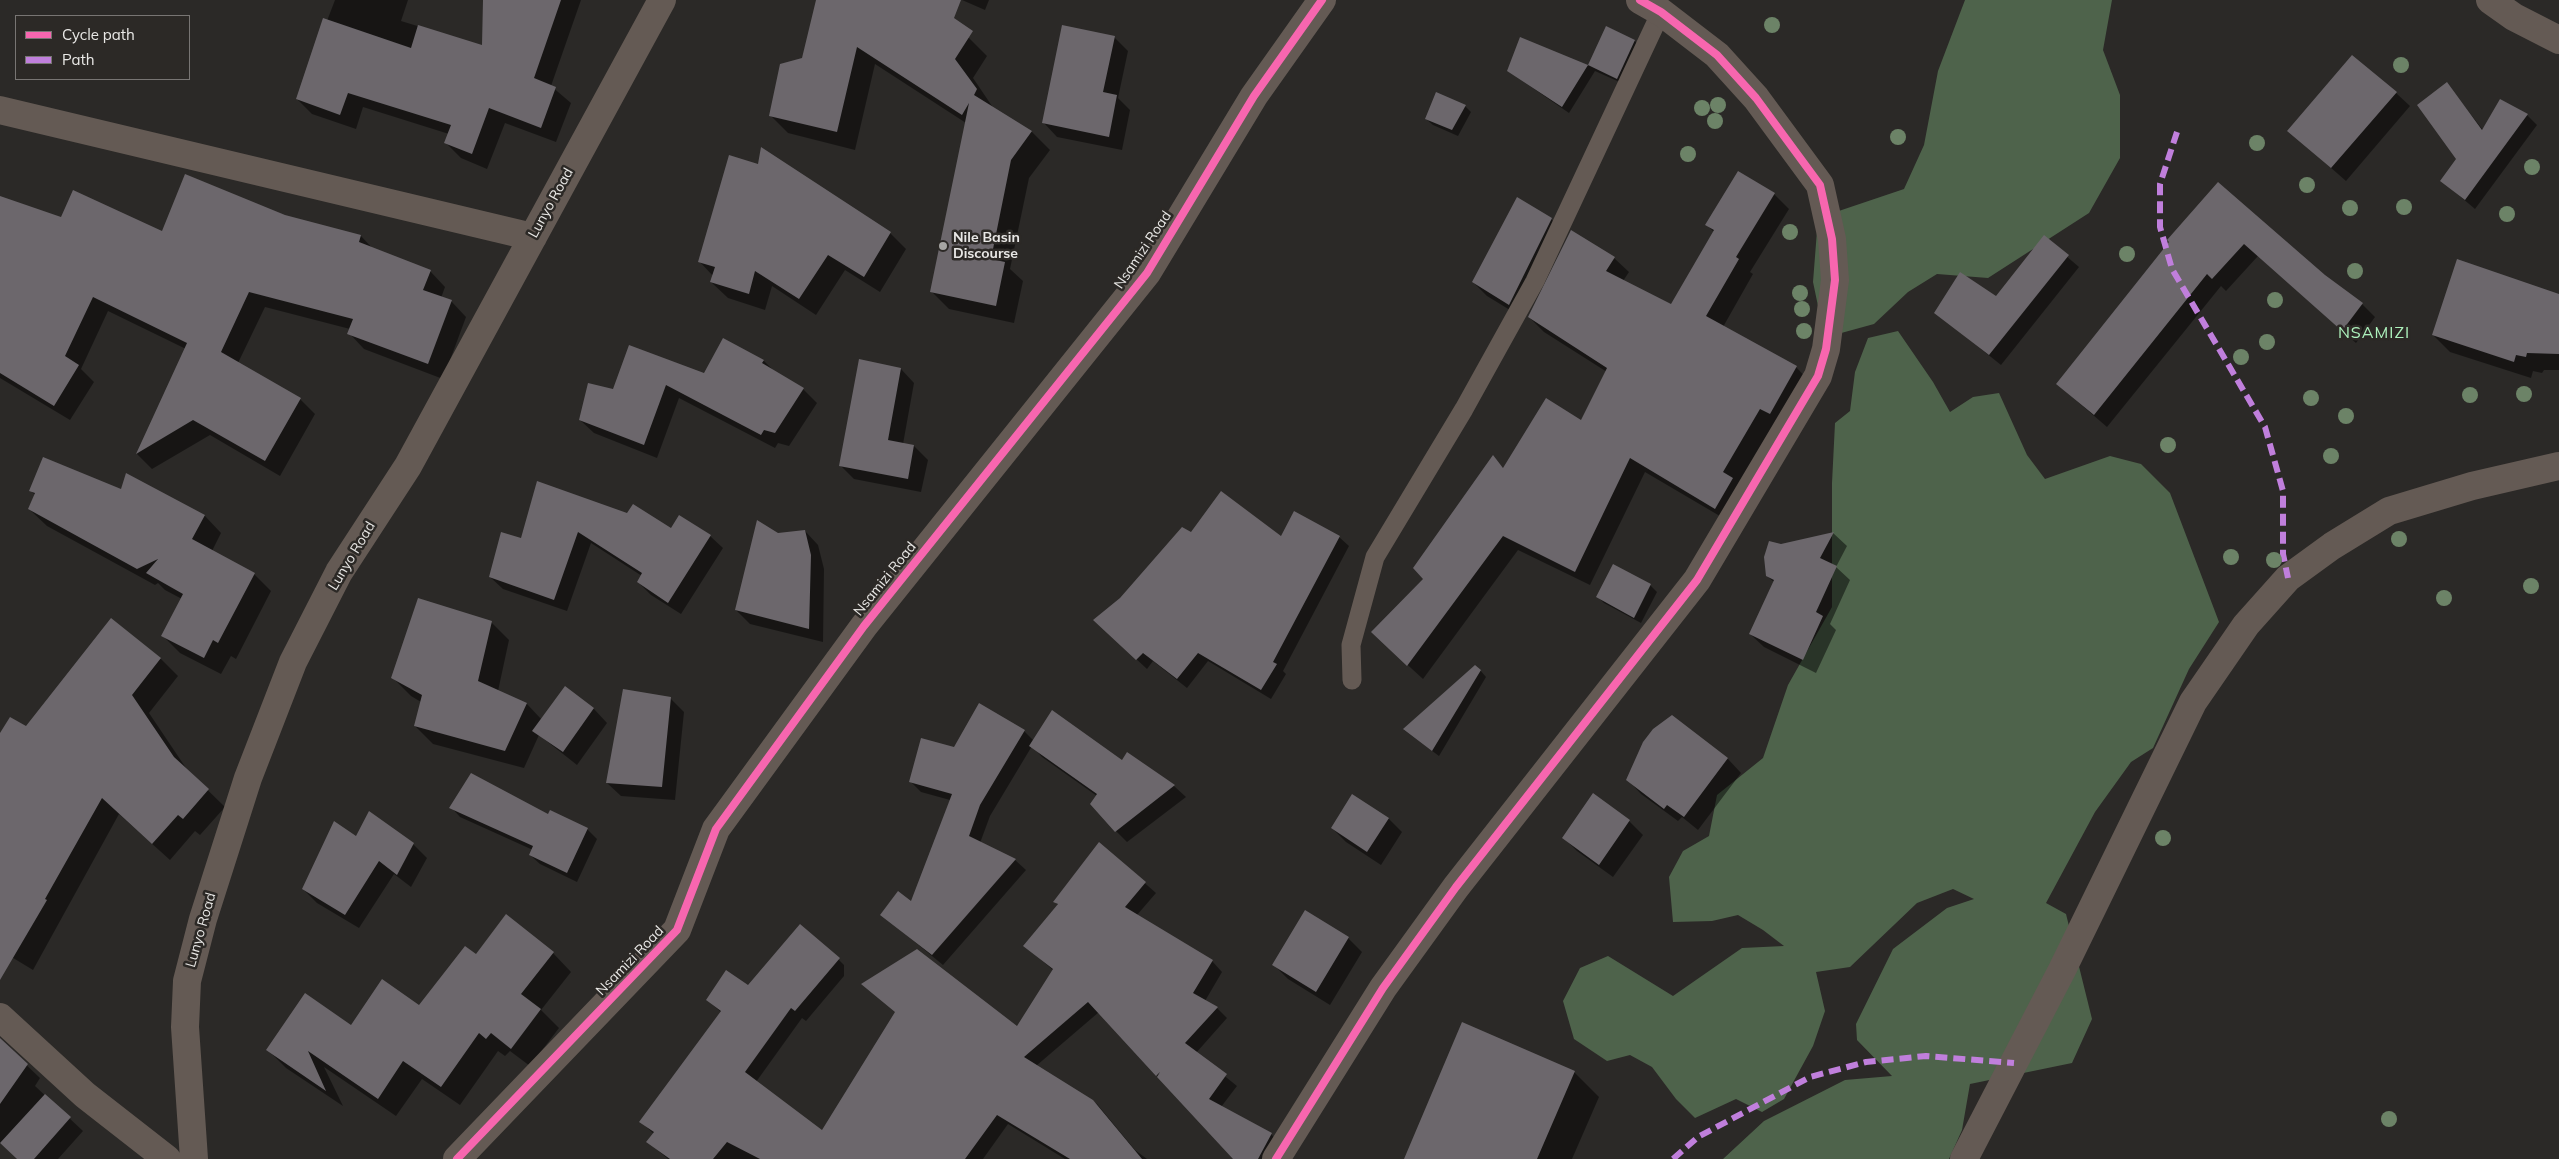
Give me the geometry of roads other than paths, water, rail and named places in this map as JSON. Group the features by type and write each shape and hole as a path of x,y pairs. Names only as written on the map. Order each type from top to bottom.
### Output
{"street":[{"name":"Lunyo Road","path":"194,1159 185,1027 187,981 203,919 248,778 293,662 339,572 408,466 662,0"},
{"name":"Nsamizi Road","path":"457,1159 677,930 716,829 864,626 1147,273 1254,96 1322,0"},
{"path":"2490,0 2514,17 2559,40"},
{"path":"1276,1159 1383,988 1456,887 1697,580 1818,376 1826,349 1835,280 1832,239 1820,185 1756,98 1717,55 1650,6"},
{"path":"0,110 533,237"},
{"path":"1964,1159 2062,970 2193,702 2246,625 2288,578 2332,546 2388,511 2472,486 2559,466"},
{"path":"0,1018 85,1095 167,1159"}],"lane":[{"path":"1352,680 1351,645 1376,557 1468,402 1535,281 1650,6"}],"place":[{"name":"Nile Basin Discourse","path":"943,246"}],"district":[{"name":"NSAMIZI","path":"2374,333"}]}
